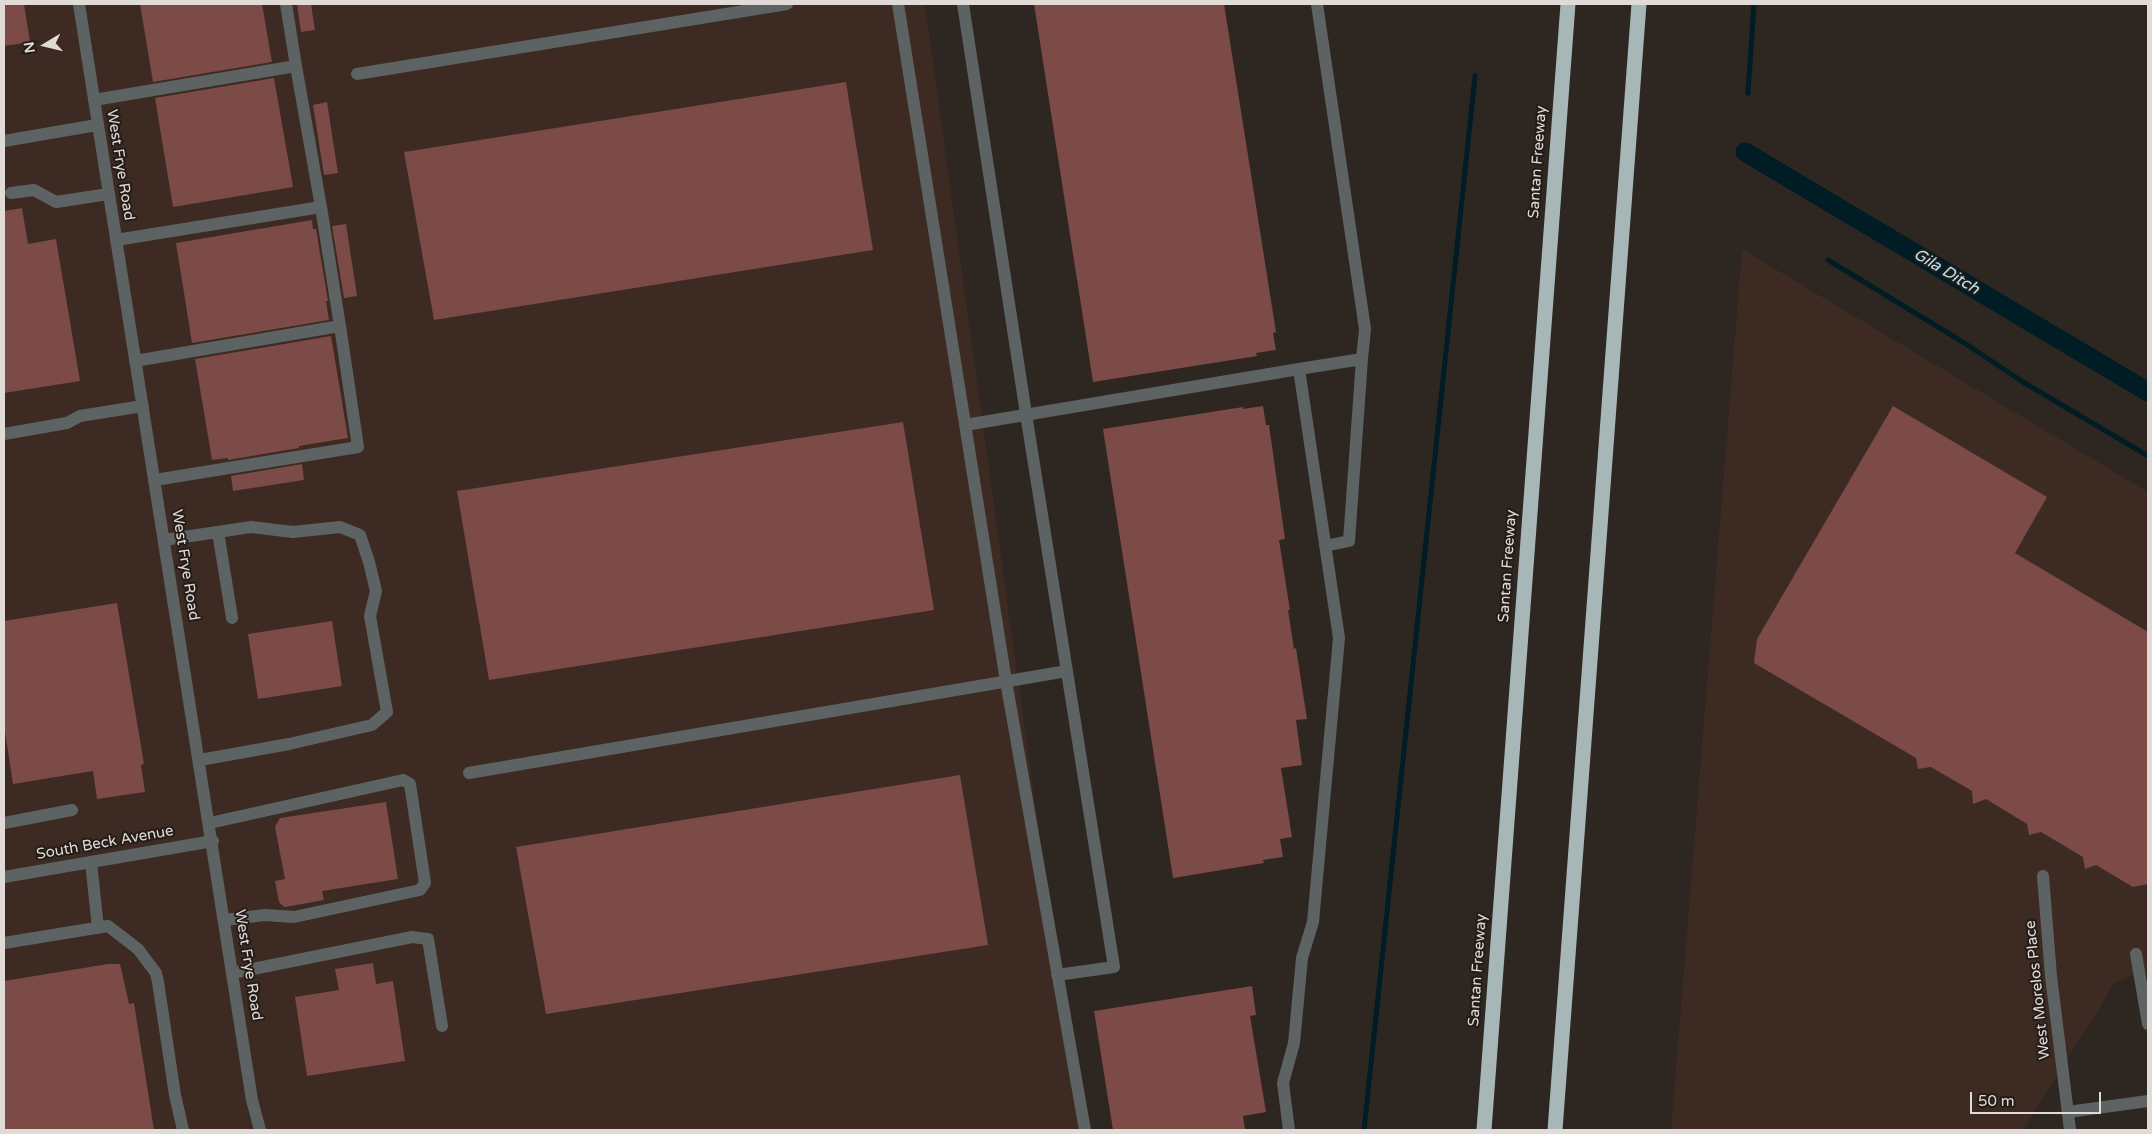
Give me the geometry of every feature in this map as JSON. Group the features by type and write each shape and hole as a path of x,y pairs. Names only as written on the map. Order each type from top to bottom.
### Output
{"highway":[{"name":"Santan Freeway","path":"1484,1130 1568,4"},
{"path":"1555,1130 1640,4"}],"street":[{"name":"West Frye Road","path":"79,4 213,841 252,1100 260,1130"},
{"path":"155,480 358,447 340,326 286,4"},
{"path":"357,74 787,4"},
{"path":"898,4 1006,681 1085,1130"},
{"path":"963,4 1114,967 1058,975"},
{"path":"1317,4 1365,329 1348,540 1326,546"},
{"path":"94,100 296,66"},
{"path":"4,140 97,125"},
{"path":"11,193 34,190 56,202 108,194"},
{"path":"116,240 320,207"},
{"path":"135,361 340,326"},
{"path":"965,425 1362,359"},
{"path":"1289,1130 1283,1084 1294,1043 1302,958 1313,922 1339,638 1299,369"},
{"path":"4,434 67,423 80,416 143,406"},
{"path":"164,540 251,527 293,532 340,527 360,535 376,591 370,616 387,712 372,725 289,744 200,760"},
{"path":"218,532 232,618"},
{"path":"469,772 1067,671"},
{"path":"210,823 403,780 410,784 425,883 420,890 294,917 265,915 225,920"},
{"path":"4,823 72,810"},
{"name":"South Beck Avenue","path":"4,877 213,841"},
{"path":"91,862 98,928"},
{"name":"West Morelos Place","path":"2043,876 2051,976 2070,1130"},
{"path":"4,943 108,926 138,950 156,973 175,1095 183,1130"},
{"path":"233,972 412,937 428,939 442,1026"},
{"path":"2136,954 2148,1024"},
{"path":"2068,1112 2148,1101"}],"shaded area":[{"path":"4,4 925,4 1080,1130 4,1130"},
{"path":"1742,249 2148,492 2148,969 2115,983 2024,1129 1671,1130"}],"building":[{"path":"4,4 24,4 30,42 4,46"},
{"path":"140,4 262,4 272,62 153,82"},
{"path":"297,4 311,4 315,30 301,32"},
{"path":"1034,4 1224,4 1276,332 1273,333 1276,350 1256,353 1257,356 1093,382"},
{"path":"274,78 293,187 173,207 155,98"},
{"path":"846,82 873,250 434,320 404,152"},
{"path":"327,102 338,173 324,175 313,105"},
{"path":"22,208 28,244 56,239 80,381 4,393 4,211"},
{"path":"312,220 313,229 316,229 328,301 326,301 329,320 192,343 176,243"},
{"path":"346,224 357,296 344,298 332,226"},
{"path":"331,336 348,438 228,460 228,458 212,460 195,359"},
{"path":"1263,406 1266,425 1269,425 1285,539 1279,540 1290,610 1288,610 1307,719 1296,720 1302,765 1281,768 1292,837 1280,839 1283,857 1263,860 1264,863 1173,878 1103,429 1243,407 1243,409"},
{"path":"1893,406 2047,497 2015,553 2148,632 2148,884 2133,887 2096,865 2085,869 2083,857 2041,832 2029,835 2027,824 1986,799 1973,804 1972,791 1931,767 1918,769 1916,758 1754,663 1757,639"},
{"path":"903,422 934,610 489,680 457,491"},
{"path":"302,464 304,480 233,491 231,476"},
{"path":"117,603 144,764 141,765 145,792 97,799 93,771 13,784 4,726 4,621"},
{"path":"332,621 342,686 258,699 248,634"},
{"path":"960,775 988,945 546,1014 516,847"},
{"path":"386,802 398,879 322,891 324,900 285,907 279,902 275,881 285,879 275,827 280,818"},
{"path":"373,963 376,984 393,981 405,1061 307,1076 295,997 339,990 335,969"},
{"path":"108,964 120,964 129,1004 134,1003 154,1130 4,1130 4,981"},
{"path":"1252,986 1256,1015 1250,1016 1266,1112 1243,1116 1245,1130 1113,1130 1094,1011"}],"waterway":[{"path":"1748,93 1754,4"},
{"path":"1364,1130 1475,76"},
{"name":"Gila Ditch","path":"1745,152 2148,392"},
{"path":"1828,260 1966,344 2023,382 2148,456"}]}
